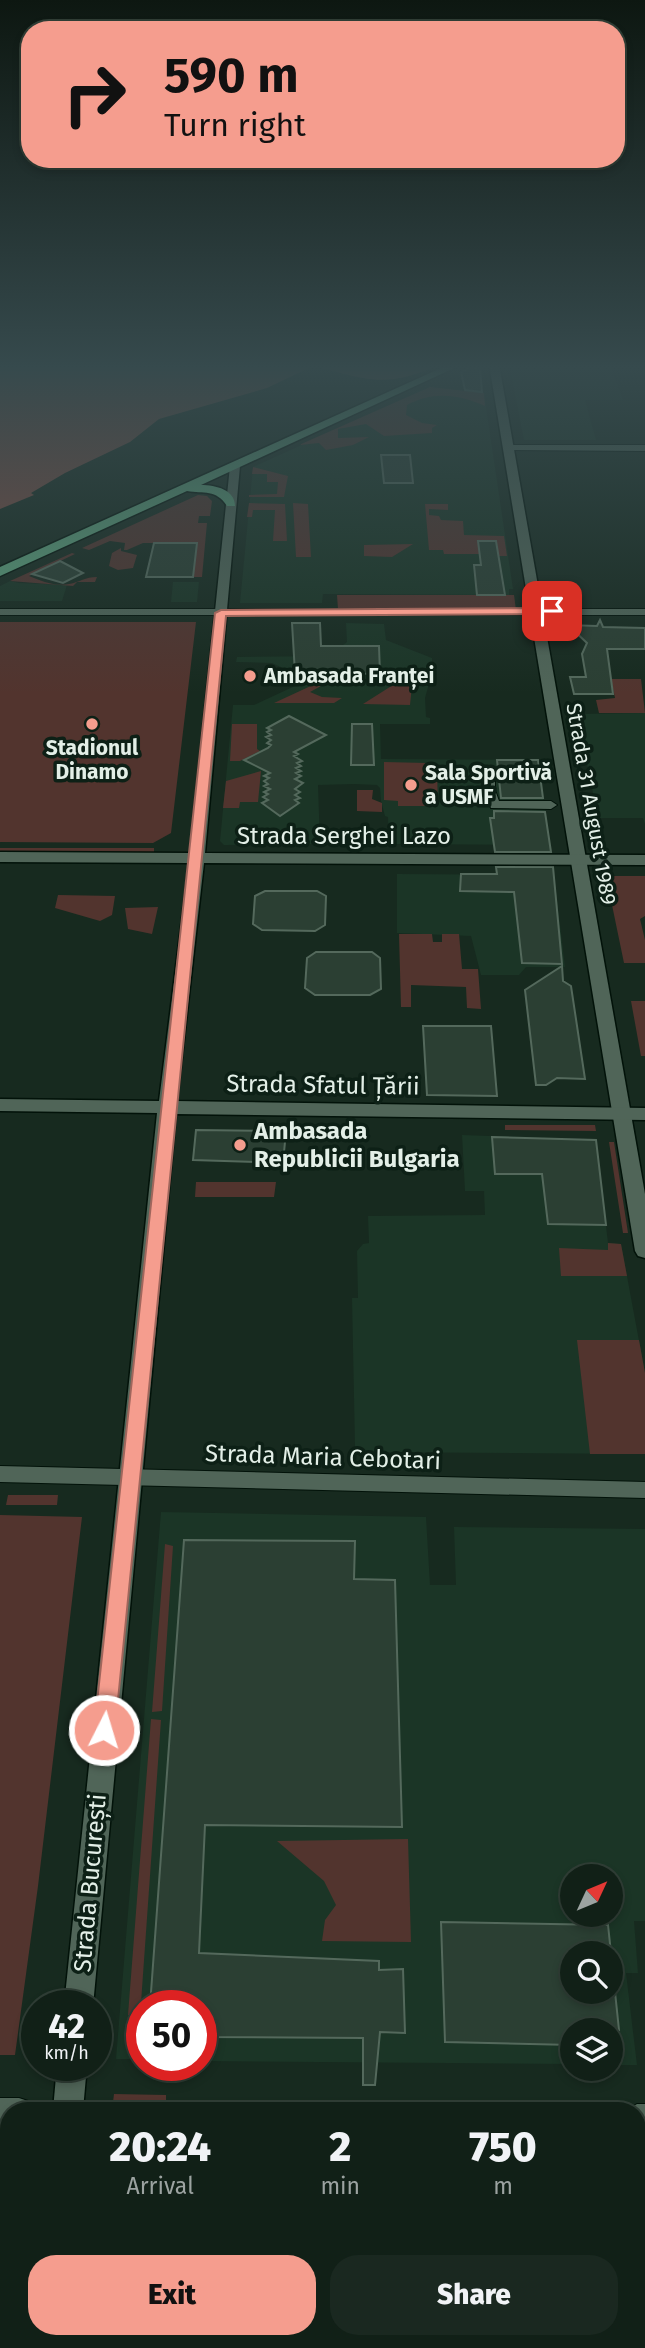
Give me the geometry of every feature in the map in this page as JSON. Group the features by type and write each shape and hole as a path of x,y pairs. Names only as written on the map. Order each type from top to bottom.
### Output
{"main road":[{"path":"0,572 218,474"},
{"name":"Strada București","path":"80,1990 129,1476 196,858 234,474"},
{"name":"Strada 31 August 1989","path":"512,474 645,1251"},
{"path":"177,492 200,488 218,490 226,494 231,503"},
{"name":"Strada Serghei Lazo","path":"0,857 645,860"},
{"name":"Strada Sfatul Țării","path":"0,1105 645,1114"},
{"path":"69,2102 71,2081"}],"street":[{"path":"0,612 645,612"},
{"path":"485,795 495,805 551,805"},
{"name":"Strada Maria Cebotari","path":"0,1474 645,1490"}],"shaded area":[{"path":"0,474 64,474 31,493 34,495 0,509"},
{"path":"252,474 496,474 513,589 509,589 509,595 323,594 322,603 240,603"},
{"path":"252,474 279,474 288,476 284,497 249,497 277,494 278,482 267,482 267,474"},
{"path":"198,495 207,496 212,501 210,516 199,516 198,523 207,523 202,577 193,577 196,543 143,543 124,550 125,543 110,541 89,550 82,548"},
{"path":"249,503 285,504 287,541 273,541 275,510 253,510 252,517 247,517"},
{"path":"293,503 308,504 311,557 296,557"},
{"path":"425,504 448,504 448,510 429,509 429,515 439,516 441,520 463,521 464,535 504,536 507,556 493,556 478,541 479,551 485,554 444,554 443,550 429,550"},
{"path":"413,544 392,557 364,556 364,545"},
{"path":"121,548 121,551 137,555 133,568 118,570 109,566 112,553"},
{"path":"75,554 29,576 58,585 10,581"},
{"path":"97,577 95,582 77,582 73,586 60,585"},
{"path":"10,581 67,585 62,601 0,601 0,586"},
{"path":"173,582 199,582 197,602 171,602"},
{"path":"337,595 514,595 516,610 338,609"},
{"name":"Stadionul Dinamo","path":"0,622 196,622 171,833 153,843 0,842"},
{"path":"346,623 384,624 386,640 432,658 432,673 425,698 426,717 430,718 430,724 380,724 381,759 538,760 550,845 389,844 388,817 385,816 380,788 377,785 354,784 318,785 320,844 224,845 220,841 233,705 254,705 297,685 289,680 289,671 272,663 236,662 237,657 334,656 335,651 347,642"},
{"path":"328,678 332,680 310,692 322,697 342,698 334,703 274,703"},
{"path":"611,679 641,679 645,713 599,713 596,700 615,698"},
{"path":"393,685 412,685 410,705 363,704"},
{"path":"645,713 645,824 643,818 598,818 577,714"},
{"path":"232,724 257,724 257,749 260,751 240,761 230,761"},
{"name":"Sala Sportivă a USMF","path":"384,762 427,763 428,770 437,770 438,806 398,806 398,801 384,800"},
{"path":"261,771 258,802 240,802 239,808 223,808 226,781"},
{"path":"357,790 373,790 372,799 382,803 382,812 357,811"},
{"path":"0,848 154,848 154,852 0,852"},
{"path":"397,874 554,875 565,967 526,967 519,975 481,975 471,936 397,933"},
{"path":"606,876 645,876 645,916 640,919 645,940 645,963 624,963"},
{"path":"58,895 115,896 112,915 100,921 55,908"},
{"path":"158,907 152,934 128,929 125,908"},
{"path":"399,934 432,934 433,942 442,942 442,934 459,934 462,969 478,969 481,1009 467,1008 466,987 411,985 411,1007 401,1007"},
{"path":"631,1001 645,1001 645,1056 641,1056"},
{"path":"505,1125 595,1125 596,1131 505,1130"},
{"path":"462,1135 596,1140 608,1243 621,1244 645,1373 645,1454 359,1452 355,1447 352,1298 358,1298 357,1251 363,1244 369,1243 368,1216 485,1215 484,1191 465,1191"},
{"path":"609,1142 614,1142 628,1233 623,1233"},
{"path":"196,1182 276,1182 274,1197 195,1197"},
{"path":"608,1243 621,1244 627,1276 561,1276 559,1248 608,1250"},
{"path":"577,1340 639,1340 645,1373 645,1454 590,1454"},
{"path":"8,1495 58,1495 57,1505 6,1505"},
{"path":"161,1512 426,1517 430,1585 456,1585 454,1527 645,1529 645,1921 634,1921 638,1973 626,1973 637,2065 623,2065 623,2018 560,2018 560,2064 217,2061 217,1990 126,1990 126,2059 116,2059"},
{"path":"0,1515 82,1517 15,2055 0,2055"},
{"path":"165,1544 173,1546 162,1711 152,1712"},
{"path":"151,1719 161,1720 142,1990 130,1990"},
{"path":"408,1839 411,1942 322,1941 325,1920 336,1905 324,1881 277,1841"},
{"path":"114,2094 166,2095 166,2102 113,2102"}],"building":[{"path":"383,474 412,474 413,483 384,483"},
{"path":"478,541 496,541 505,595 477,595 474,565 481,565"},
{"path":"154,543 197,543 193,577 146,577"},
{"path":"60,561 83,573 63,583 32,574"},
{"path":"600,620 603,627 645,628 645,649 607,649 613,694 574,694 570,677 586,677 582,654 587,643 568,625 597,626"},
{"path":"292,623 320,623 321,646 379,646 380,674 295,673"},
{"path":"289,716 326,735 294,752 298,754 294,756 302,761 297,763 301,766 296,768 301,771 296,773 301,776 295,779 303,783 295,789 300,792 295,795 300,798 295,800 299,803 280,816 262,803 268,800 263,797 268,794 264,792 270,789 264,786 268,784 264,781 269,778 264,776 270,773 244,760 268,748 271,745 267,743 271,740 266,737 271,735 267,732 271,730 267,728"},
{"path":"352,724 372,724 374,765 351,765"},
{"path":"497,760 538,760 543,798 501,798"},
{"path":"494,811 545,812 551,852 495,852 490,818 494,818"},
{"path":"496,867 553,867 562,964 522,963 514,892 460,891 461,874 497,874"},
{"path":"265,891 317,891 326,896 325,925 315,931 262,930 253,924 255,896"},
{"path":"316,952 372,952 380,958 381,989 370,995 315,995 305,988 307,958"},
{"path":"562,966 563,981 571,986 585,1079 557,1078 546,1085 536,1085 525,990"},
{"path":"423,1026 491,1026 497,1096 427,1095"},
{"name":"Ambasada Republicii Bulgaria","path":"196,1130 286,1131 283,1163 193,1160"},
{"path":"492,1137 596,1140 606,1225 548,1224 542,1174 495,1174"},
{"path":"184,1540 355,1541 354,1579 395,1580 402,1827 205,1825 199,1953 379,1961 379,1970 403,1969 405,2033 380,2032 375,2085 363,2085 363,2038 217,2037 217,1990 151,1990"},
{"path":"441,1922 608,1927 610,1941 560,1941 560,2004 616,2004 618,2018 560,2018 560,2045 445,2042"}],"place":[{"name":"Ambasada Franței","path":"250,676"},
{"name":"Stadionul Dinamo","path":"92,724"},
{"name":"Sala Sportivă a USMF","path":"411,785"},
{"name":"Ambasada Republicii Bulgaria","path":"240,1145"}],"route":[{"path":"104,1730 162,1152 199,842 221,613 552,611"}]}
